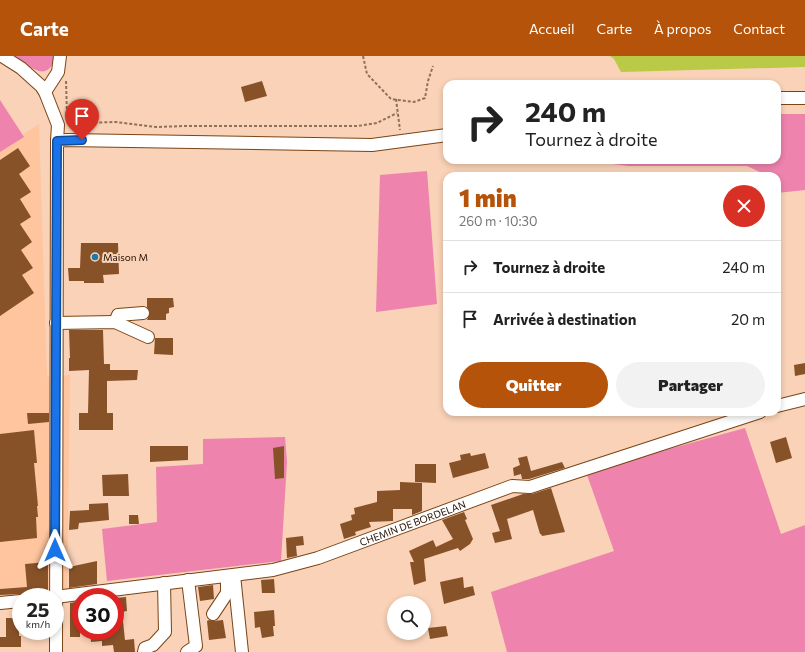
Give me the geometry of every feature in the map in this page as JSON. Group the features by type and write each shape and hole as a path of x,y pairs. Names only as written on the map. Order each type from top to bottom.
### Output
{"street":[{"path":"2,56 21,68 41,86 45,92 58,125 55,588"},
{"path":"45,92 58,72 60,56"},
{"path":"781,98 805,98"},
{"path":"57,141 372,145 443,136"},
{"path":"115,322 118,315 143,313"},
{"path":"56,323 115,322 148,337"},
{"path":"781,405 805,399"},
{"name":"CHEMIN DE BORDELAN","path":"64,596 273,570 318,558 512,486 530,486 748,416"},
{"path":"213,614 227,593 231,575"},
{"path":"231,575 242,652"},
{"path":"187,652 196,646 188,580"},
{"path":"144,652 145,648 153,645 165,632 164,583"},
{"path":"0,603 12,602"},
{"path":"56,640 56,652"}],"path":[{"path":"363,56 367,74 391,99 414,102 425,98 428,81 433,66"},
{"path":"396,99 402,141"},
{"path":"67,128 82,123 116,122 156,127 358,126 377,123 398,113"}],"shaded area":[{"path":"15,56 56,56 48,70 38,71"},
{"path":"610,56 805,56 805,67 621,72 614,59"},
{"path":"0,100 24,137 0,152"},
{"path":"781,114 805,114 805,190 781,193 781,172 760,172 747,166 629,166 613,164 781,164"},
{"path":"39,124 47,377 70,375 67,600 64,599 64,588 12,588 12,601 0,607 0,150"},
{"path":"427,171 437,304 376,312 380,175"},
{"path":"745,428 781,534 805,525 805,652 507,652 491,592 614,551 586,472"},
{"path":"285,437 287,462 281,561 107,581 102,529 157,522 156,467 203,464 203,439"}],"building":[{"path":"262,81 267,96 245,102 241,87"},
{"path":"18,148 30,166 19,174 31,192 20,199 31,217 20,224 32,242 21,250 33,268 22,275 34,293 0,316 0,160"},
{"path":"81,243 118,243 119,274 103,275 104,283 69,281 68,268 80,268"},
{"path":"147,298 173,298 174,307 169,308 169,313 166,314 166,320 147,320 150,313 147,307"},
{"path":"69,330 103,330 104,364 110,364 110,370 138,370 137,380 107,381 107,413 113,413 113,430 79,430 79,413 88,413 89,370 69,371"},
{"path":"155,338 173,338 173,355 154,354"},
{"path":"805,363 805,374 795,376 794,365"},
{"path":"27,413 49,413 49,422 28,424"},
{"path":"34,430 37,463 34,463 38,506 38,517 36,517 37,538 0,542 0,434"},
{"path":"786,437 792,458 776,463 770,442"},
{"path":"150,446 188,446 188,460 150,462"},
{"path":"284,446 284,478 275,479 273,448"},
{"path":"470,453 471,456 485,453 489,468 453,478 449,463 461,460 460,455"},
{"path":"527,456 531,471 562,462 565,468 529,479 522,479 521,474 514,476 513,468 520,465 518,458"},
{"path":"415,464 436,464 436,483 415,482"},
{"path":"128,474 129,496 103,496 102,475"},
{"path":"400,482 422,483 422,511 412,515 412,509 393,509 393,521 369,522 371,527 355,532 356,535 344,539 340,524 352,520 351,515 355,514 354,508 377,502 377,491 400,490"},
{"path":"551,488 565,532 542,536 540,534 533,510 507,519 512,539 495,543 492,533 500,531 491,505 523,494 532,494"},
{"path":"108,503 109,520 79,523 78,529 69,530 70,511 89,510 89,504"},
{"path":"464,512 467,519 465,520 473,539 470,544 460,551 458,548 424,559 426,581 414,585 410,562 414,562 409,551 433,540 436,547 453,539 442,520"},
{"path":"129,515 138,515 139,524 129,524"},
{"path":"303,536 304,545 296,546 297,556 287,558 286,538"},
{"path":"97,561 97,584 69,588 69,567"},
{"path":"48,562 48,588 14,588 27,587 25,564"},
{"path":"463,577 464,588 473,586 475,595 444,604 440,582"},
{"path":"274,579 275,593 262,593 261,580"},
{"path":"213,585 214,599 200,601 198,587"},
{"path":"12,588 12,594 0,595 0,589"},
{"path":"124,597 126,597 127,611 124,612"},
{"path":"70,603 72,603 72,637 70,637"},
{"path":"274,610 274,636 262,638 260,627 255,628 254,612"},
{"path":"6,618 12,618 12,640 21,640 21,647 0,647 0,637 6,637"},
{"path":"223,620 226,638 209,640 207,621"},
{"path":"446,626 448,636 431,639 431,628"},
{"path":"124,631 125,640 134,639 135,652 114,652 113,645 102,646 102,641 91,642 91,640 124,640"}],"place":[{"name":"Maison M","path":"95,257"}],"route":[{"path":"55,550 57,141 82,140"}]}
